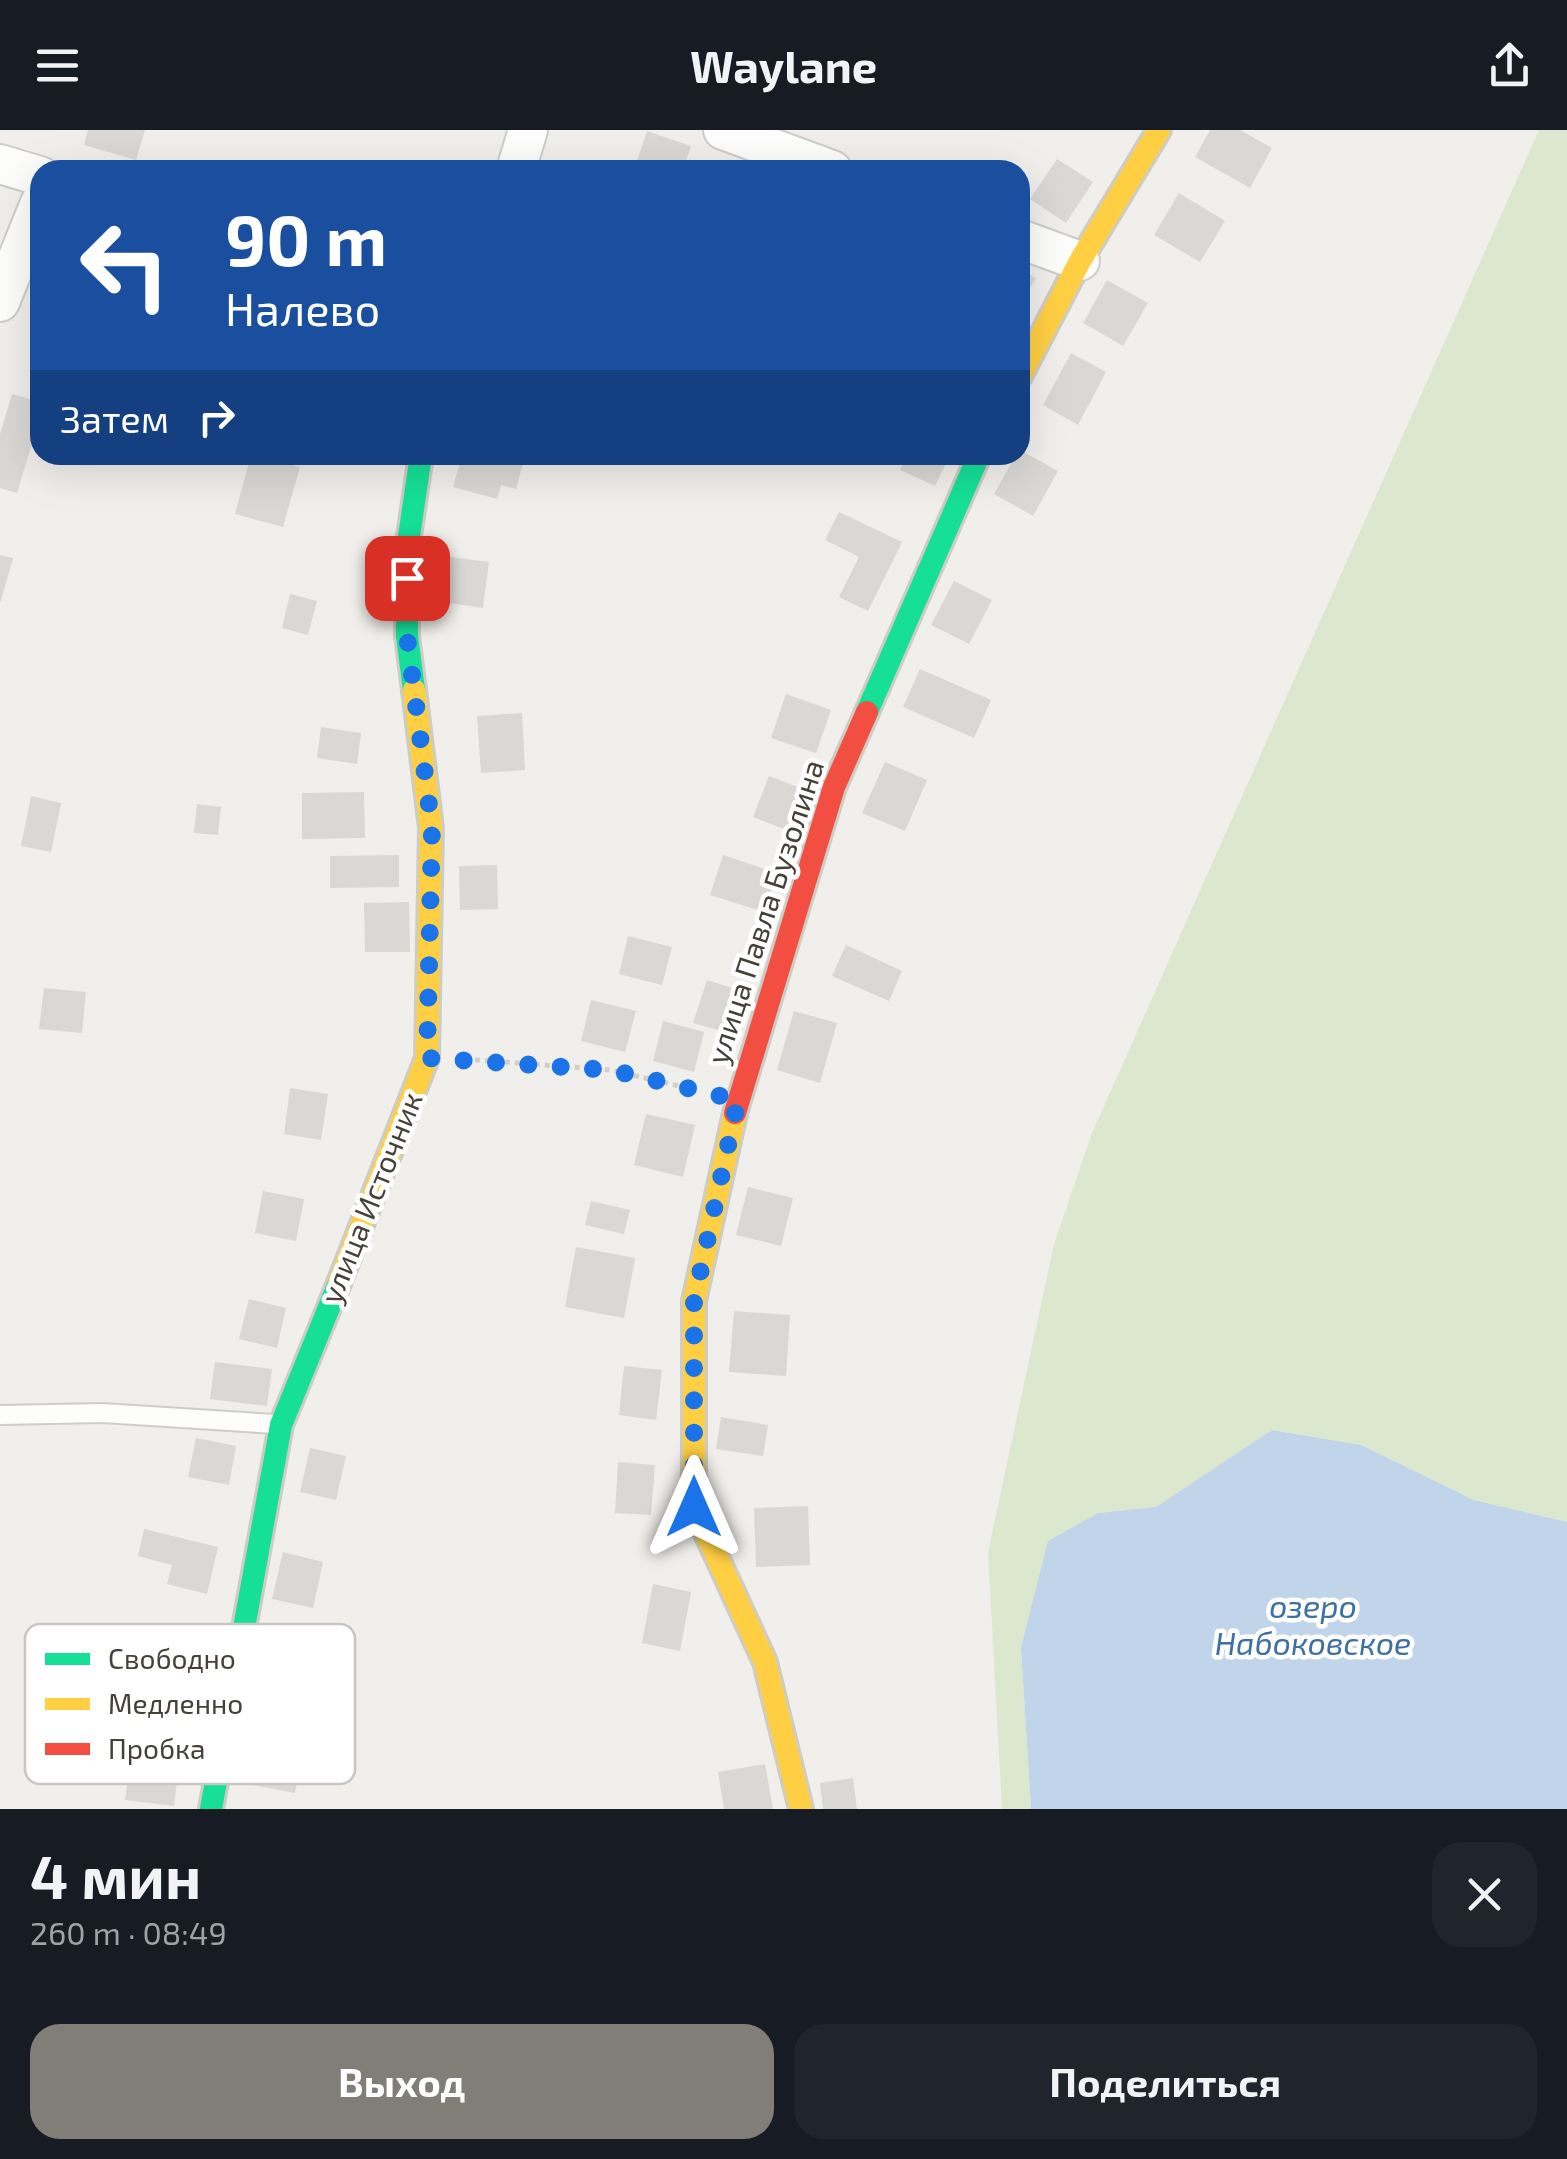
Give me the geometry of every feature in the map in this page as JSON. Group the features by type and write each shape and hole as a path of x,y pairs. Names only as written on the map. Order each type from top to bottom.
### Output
{"street":[{"path":"519,160 528,130"},
{"path":"722,130 804,160"},
{"path":"1030,357 1080,261 1159,130"},
{"path":"0,164 30,173"},
{"path":"0,302 30,231"},
{"path":"1030,243 1080,261"},
{"name":"улица Источник","path":"245,1624 281,1425 427,1058 432,828 407,636 407,550 420,465"},
{"name":"улица Павла Бузолина","path":"802,1809 765,1662 694,1507 694,1301 738,1100 834,787 975,465"},
{"name":"улица Источник","path":"211,1809 216,1784"}],"lane":[{"path":"0,1415 103,1412 281,1425"}],"path":[{"path":"427,1058 611,1070 738,1100"}],"green space":[{"path":"1539,130 1567,130 1567,1522 1474,1500 1361,1445 1272,1430 1156,1507 1098,1513 1048,1542 1021,1647 1031,1809 1002,1809 988,1552 1054,1244 1092,1133"}],"water":[{"name":"озеро Набоковское","path":"1272,1430 1361,1445 1474,1500 1567,1522 1567,1809 1031,1809 1021,1647 1048,1541 1098,1513 1156,1507"}],"building":[{"path":"88,130 145,130 136,160 84,145"},
{"path":"1210,130 1240,130 1272,148 1250,188 1195,157"},
{"path":"647,131 691,146 686,160 637,160"},
{"path":"1057,159 1093,182 1066,223 1030,199"},
{"path":"1179,193 1225,221 1200,262 1154,235"},
{"path":"1107,280 1148,303 1123,346 1083,323"},
{"path":"1071,353 1106,372 1078,425 1043,405"},
{"path":"12,394 30,399 30,450 17,493 0,488 0,434"},
{"path":"1030,456 1058,471 1033,516 994,494 1010,465 1030,465"},
{"path":"248,465 300,467 283,527 235,514"},
{"path":"459,465 522,465 516,489 501,485 497,499 453,487"},
{"path":"902,465 945,465 935,486 900,470"},
{"path":"839,512 902,542 868,611 839,597 859,557 825,540"},
{"path":"0,555 13,558 1,601 0,601"},
{"path":"436,555 489,562 483,608 429,600"},
{"path":"954,581 992,600 969,644 931,625"},
{"path":"290,594 317,601 308,635 282,628"},
{"path":"920,669 991,700 974,738 903,707"},
{"path":"786,694 831,710 816,753 771,738"},
{"path":"522,713 525,770 481,773 477,716"},
{"path":"321,727 361,733 357,764 317,758"},
{"path":"885,762 927,780 905,831 862,813"},
{"path":"769,776 808,791 792,832 753,817"},
{"path":"364,792 365,838 302,839 302,793"},
{"path":"31,796 61,803 51,852 21,846"},
{"path":"197,804 221,807 218,835 194,833"},
{"path":"399,855 399,887 330,888 330,856"},
{"path":"723,855 777,873 764,912 710,895"},
{"path":"497,865 498,909 460,910 459,866"},
{"path":"409,902 410,952 365,952 364,903"},
{"path":"628,936 672,947 662,985 619,974"},
{"path":"846,945 902,971 889,1001 832,976"},
{"path":"707,980 738,990 725,1032 693,1023"},
{"path":"44,988 86,992 82,1033 39,1029"},
{"path":"591,1000 636,1011 625,1052 581,1041"},
{"path":"794,1011 837,1023 820,1083 777,1070"},
{"path":"663,1021 704,1032 694,1072 653,1061"},
{"path":"290,1088 328,1094 321,1140 284,1134"},
{"path":"646,1114 695,1125 683,1177 634,1165"},
{"path":"748,1187 793,1198 781,1246 736,1235"},
{"path":"263,1191 304,1199 296,1241 255,1233"},
{"path":"591,1201 630,1210 624,1234 585,1225"},
{"path":"576,1247 635,1258 624,1318 565,1307"},
{"path":"249,1299 286,1308 277,1348 239,1339"},
{"path":"734,1311 790,1315 786,1376 729,1372"},
{"path":"215,1362 272,1369 267,1406 210,1399"},
{"path":"624,1366 662,1370 656,1420 619,1415"},
{"path":"721,1417 768,1425 763,1456 716,1449"},
{"path":"196,1438 236,1446 229,1485 188,1477"},
{"path":"310,1448 346,1456 336,1500 300,1492"},
{"path":"618,1462 655,1465 651,1515 615,1513"},
{"path":"808,1506 810,1565 756,1567 754,1508"},
{"path":"144,1529 218,1547 207,1594 167,1584 172,1565 138,1556"},
{"path":"283,1552 323,1562 313,1608 272,1599"},
{"path":"653,1584 691,1592 680,1651 642,1643"},
{"path":"765,1764 773,1809 724,1809 718,1772"},
{"path":"853,1778 857,1809 823,1809 820,1783"},
{"path":"127,1784 177,1784 174,1806 125,1800"},
{"path":"252,1784 297,1784 295,1793"}],"traffic: fast":[{"path":"414,690 407,636 407,550 420,465"},
{"path":"867,712 975,465"},
{"path":"245,1624 281,1425 339,1283"},
{"path":"211,1809 216,1784"}],"traffic: slow":[{"path":"1030,357 1080,261 1159,130"},
{"path":"339,1283 427,1058 431,828 414,690"},
{"path":"735,1113 694,1301 694,1507 765,1662 801,1809"}],"traffic: jam":[{"path":"735,1113 834,787 867,712"}],"route":[{"path":"407,578 407,636 432,828 427,1058 611,1070 738,1100 694,1301 694,1507"}]}
